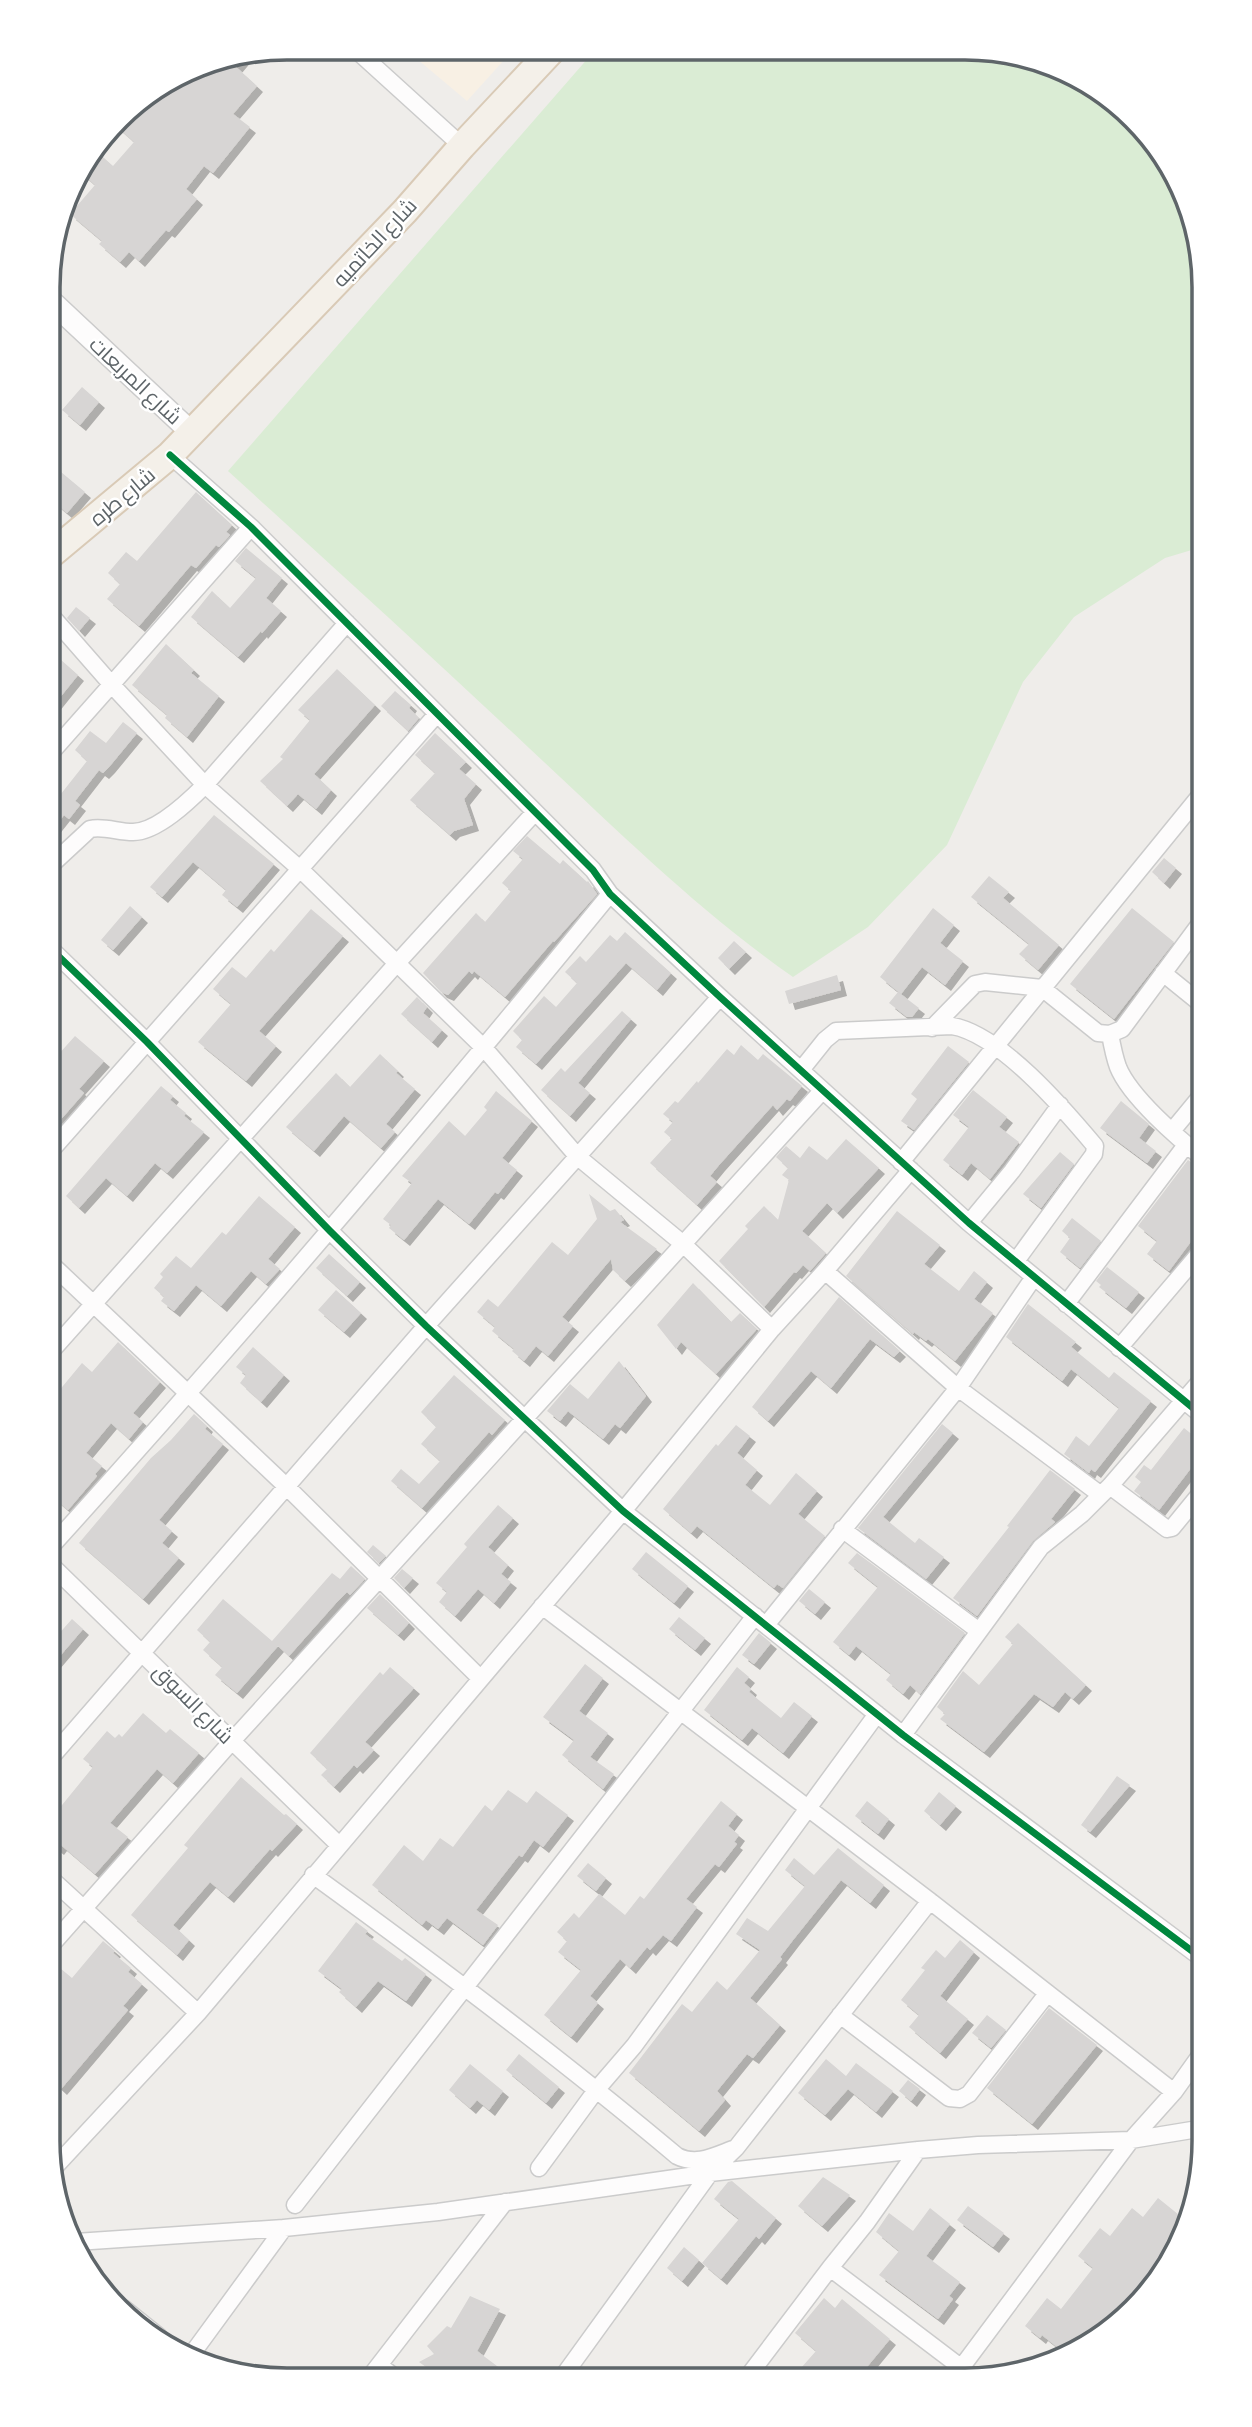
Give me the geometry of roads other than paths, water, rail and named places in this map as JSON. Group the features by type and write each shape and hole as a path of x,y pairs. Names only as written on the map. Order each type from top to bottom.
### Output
{"main road":[{"name":"شارع الخاتميه","path":"192,433 405,211 543,60"},
{"name":"شارع طره","path":"60,547 170,455 192,433"}],"street":[{"path":"367,60 462,146"},
{"name":"شارع المربعات","path":"60,309 192,433"},
{"path":"170,455 251,527 593,870 610,894 720,998 969,1223 1192,1408"},
{"path":"60,743 251,527"},
{"path":"60,857 89,829 98,827 137,832 146,830 184,805 205,785 347,623"},
{"path":"60,626 205,785 300,869 484,1048 578,1157 682,1243 772,1329"},
{"path":"60,1140 437,714"},
{"path":"61,2161 198,2013 623,1511 772,1329 825,1271 994,1045 1192,805"},
{"path":"60,1341 398,962 535,813"},
{"path":"60,1537 190,1393 330,1231 610,894"},
{"path":"932,1028 975,984 985,982 1042,988 1098,1033 1110,1034 1122,1029 1192,934"},
{"path":"60,963 147,1042 426,1326 623,1511 903,1735 1192,1951"},
{"path":"1163,973 1192,996"},
{"path":"60,1747 426,1326 720,998"},
{"path":"801,1070 825,1040 836,1031 952,1026 967,1029 994,1045 1060,1105 1095,1146 1094,1154 1016,1261"},
{"path":"1110,1034 1118,1069 1136,1095 1192,1149"},
{"path":"60,1936 232,1741 822,1091"},
{"path":"969,1223 1012,1171 1060,1105"},
{"path":"1172,1131 1192,1107"},
{"path":"1066,1304 1186,1144"},
{"path":"1119,1348 1192,1263"},
{"path":"825,1271 958,1388 1105,1490 1167,1529 1172,1528 1192,1504"},
{"path":"60,1272 190,1393 480,1678"},
{"path":"295,2205 681,1712 842,1529 958,1388 1034,1278"},
{"path":"903,1735 1041,1547 1082,1514 1192,1393"},
{"path":"842,1529 979,1631"},
{"name":"شارع السوق","path":"60,1573 339,1845"},
{"path":"542,1606 930,1901 1174,2092"},
{"path":"539,2168 597,2090 634,2046 877,1714"},
{"path":"313,1875 467,1986 677,2156 686,2161 697,2161 736,2148"},
{"path":"60,1887 198,2013"},
{"path":"569,2368 710,2174 736,2148 930,1901"},
{"path":"840,2015 949,2098 960,2099 969,2094 1047,1994"},
{"path":"960,2368 1131,2140 1174,2092 1192,2067"},
{"path":"83,2242 284,2228 438,2212 710,2174 918,2150 978,2145 1131,2140 1192,2130"},
{"path":"754,2368 867,2222 918,2150"},
{"path":"377,2368 505,2202"},
{"path":"197,2349 284,2228"},
{"path":"830,2268 949,2368"}]}
